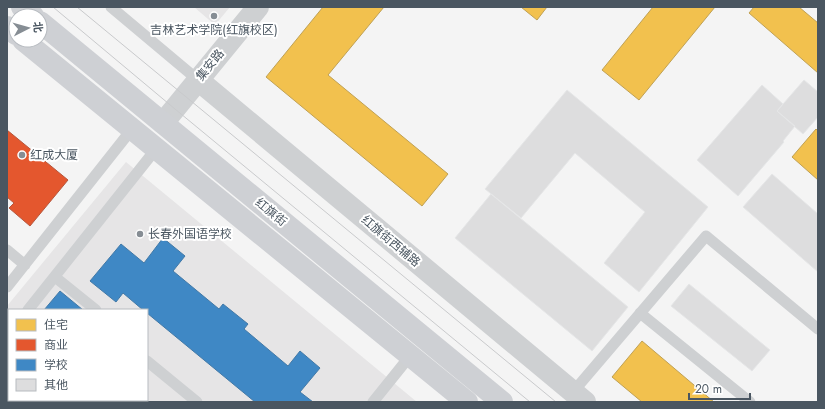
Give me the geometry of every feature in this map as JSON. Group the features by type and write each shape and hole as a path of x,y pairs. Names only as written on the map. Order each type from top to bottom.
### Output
{"main road":[{"name":"红旗街","path":"48,29 502,402"},
{"name":"红旗街","path":"33,48 467,402"}],"street":[{"name":"集安路","path":"163,123 258,7"},
{"name":"红旗街西辅路","path":"198,80 579,397"}],"lane":[{"path":"111,7 198,80"},
{"path":"7,287 132,129"},
{"path":"29,309 156,149"},
{"path":"579,397 640,313 706,236 818,329"},
{"path":"7,250 25,265"},
{"path":"55,277 95,309"},
{"path":"640,313 750,402"},
{"path":"373,402 410,356"},
{"path":"148,362 197,402"}],"shaded area":[{"name":"吉林艺术学院(红旗校区)","path":"194,7 230,7 215,25"},
{"name":"长春外国语学校","path":"126,162 417,402 7,402 7,306"}],"building: 住宅":[{"path":"323,7 384,7 328,75 448,174 422,206 266,77"},
{"path":"521,7 547,7 537,20"},
{"path":"653,7 715,7 639,100 602,70"},
{"path":"754,7 799,7 818,23 818,73 749,13"},
{"path":"816,129 818,131 818,180 792,157"},
{"path":"642,341 714,402 642,402 612,377"}],"building: 商业":[{"name":"红成大厦","path":"7,130 68,180 30,226 9,208 14,203 7,197"}],"building: 学校":[{"path":"163,238 185,256 173,271 219,309 223,304 248,324 244,329 288,366 300,351 320,368 300,392 313,402 255,402 148,314 148,309 142,309 123,293 116,302 90,281 121,244 144,263"},
{"path":"60,291 82,309 45,309"},
{"path":"8,353 8,401 47,401 46,402 7,402"}],"building: 其他":[{"path":"804,80 818,92 818,117 803,134 777,111"},
{"path":"762,85 783,104 777,111 795,126 783,141 784,142 738,196 697,160"},
{"path":"567,90 708,207 639,292 604,263 645,212 575,153 521,218 485,189"},
{"path":"772,174 818,214 818,272 743,207"},
{"path":"491,194 628,307 592,351 455,238"},
{"path":"689,284 770,350 752,371 671,306"}],"tram line":[{"path":"53,7 530,402"},
{"path":"77,7 556,402"}],"place":[{"name":"吉林艺术学院(红旗校区)","path":"214,16"},
{"name":"红成大厦","path":"22,155"},
{"name":"长春外国语学校","path":"140,234"}]}
